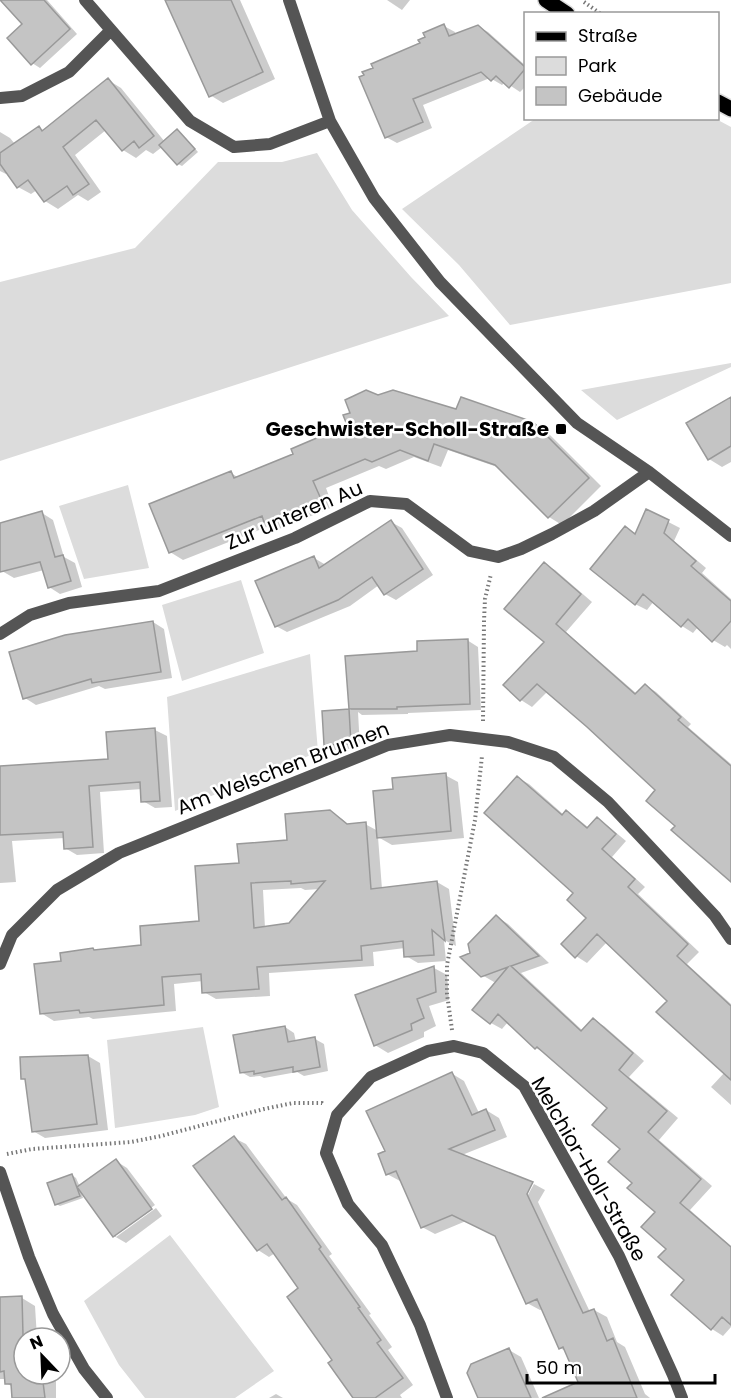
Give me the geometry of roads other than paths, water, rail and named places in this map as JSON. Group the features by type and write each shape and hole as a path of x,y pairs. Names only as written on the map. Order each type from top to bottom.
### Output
{"main road":[{"path":"546,0 564,12"}],"street":[{"path":"85,0 190,121 234,147 270,144 330,121"},
{"path":"289,0 330,121 374,198 440,282 577,423 649,472 731,536"},
{"path":"0,98 22,96 69,72 111,30"},
{"name":"Zur unteren Au","path":"0,634 30,615 69,603 159,591 295,538 369,501 406,504 470,551 498,556 521,549 594,511 649,472"},
{"name":"Am Welschen Brunnen","path":"0,964 12,935 57,890 119,853 388,745 450,735 508,742 554,757 608,802 715,916 731,939"},
{"name":"Melchior-Holl-Straße","path":"447,1398 420,1325 382,1245 348,1204 326,1153 337,1114 371,1077 428,1051 454,1046 483,1053 524,1086 619,1256 682,1398"},
{"path":"0,1172 29,1257 53,1314 84,1369 107,1398"}],"place":[{"name":"Geschwister-Scholl-Straße","path":"561,429"}]}
